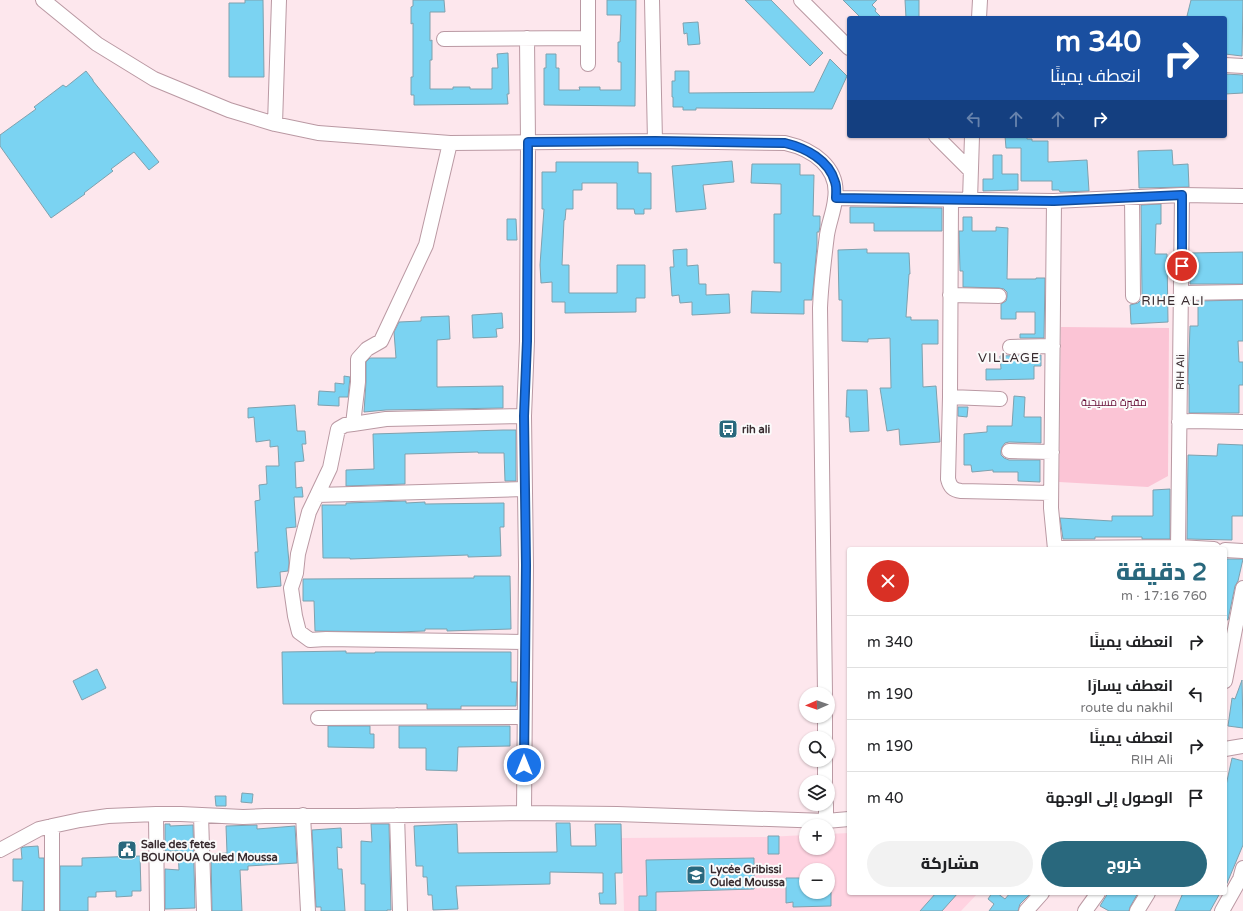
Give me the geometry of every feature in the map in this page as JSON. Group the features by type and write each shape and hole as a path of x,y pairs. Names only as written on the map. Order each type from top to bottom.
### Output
{"street":[{"path":"43,0 97,44 154,79 229,110 275,124 318,133 450,143 655,141 785,143 797,146 818,157 836,182 836,198 824,254 820,308 824,687"},
{"path":"275,124 279,0"},
{"path":"588,0 588,64"},
{"path":"652,0 655,141"},
{"path":"801,0 847,46"},
{"path":"979,16 980,0"},
{"path":"524,813 524,642 526,565 524,416 527,341 527,38"},
{"path":"444,39 587,38"},
{"path":"1227,64 1243,66"},
{"path":"938,138 970,170"},
{"path":"970,200 972,138"},
{"path":"353,424 358,382 358,359 367,349 382,342 426,245 450,143"},
{"path":"836,198 1054,201 1182,195 1243,196"},
{"name":"RIH Ali","path":"1178,547 1182,195"},
{"path":"1132,197 1133,296"},
{"path":"951,200 948,479 950,486 955,490 961,491 1051,493"},
{"path":"1054,201 1051,508 1055,547"},
{"path":"1182,293 1243,292"},
{"path":"950,295 999,296"},
{"path":"1010,347 1053,346"},
{"path":"950,397 1000,399"},
{"path":"524,416 386,419 345,425 338,429 330,468 310,512 298,554 296,573 291,588 299,632 310,640 524,642"},
{"path":"1179,422 1243,422"},
{"path":"1009,451 1052,452"},
{"path":"317,495 524,489"},
{"path":"1227,550 1243,550"},
{"path":"1227,662 1232,614 1243,588"},
{"path":"318,718 524,717"},
{"path":"1227,749 1243,746"},
{"path":"0,850 39,829 52,826 108,816 156,814 243,817 524,813 617,814 799,820"},
{"path":"156,814 157,911"},
{"path":"201,815 204,911"},
{"path":"303,815 308,911"},
{"path":"397,815 400,911"},
{"path":"835,820 847,819"},
{"path":"52,826 52,911"},
{"path":"1222,911 1240,879 1243,868"},
{"path":"1026,911 1040,895"},
{"path":"1085,911 1097,895"},
{"path":"1137,911 1147,895"}],"shaded area":[{"name":"Lycée Gribissi Ouled Moussa","path":"847,833 847,895 976,895 961,911 624,911 622,838 799,835 799,855 835,855 835,834"}],"green space":[{"name":"مقبرة مسيحية","path":"1061,327 1169,328 1168,476 1148,487 1059,482"}],"building":[{"path":"245,0 263,0 264,77 229,77 229,3 245,3"},
{"path":"413,0 444,0 445,12 430,12 430,41 432,40 432,60 430,60 430,89 470,87 470,89 492,89 492,68 498,68 497,54 508,53 508,104 414,105 414,95 411,95 411,77 413,77 413,23 411,24 411,7 413,6"},
{"path":"607,0 636,0 635,106 544,105 544,68 546,68 546,54 556,54 556,68 559,68 559,90 580,90 579,87 600,87 600,90 621,90 621,62 618,62 618,42 620,42 621,15 607,15"},
{"path":"745,0 771,0 823,53 810,66"},
{"path":"843,0 877,0 872,5 880,16 859,16"},
{"path":"905,0 919,0 919,16 906,16"},
{"path":"1191,0 1243,0 1242,56 1227,54 1227,16 1187,16"},
{"path":"698,22 700,44 688,45 687,33 684,34 683,23"},
{"path":"830,59 847,76 832,109 696,108 696,110 683,110 683,107 673,107 672,81 675,81 675,71 689,71 689,93 814,92"},
{"path":"86,71 159,162 149,170 134,152 111,169 113,171 84,193 85,194 51,218 0,146 0,135 36,109 34,107 63,85 66,87"},
{"path":"1227,74 1243,75 1243,93 1227,94"},
{"path":"1005,138 1027,138 1032,139 1032,141 1048,141 1048,162 1087,160 1089,191 1060,192 1059,190 1052,190 1052,181 1021,181 1021,148 1006,148"},
{"path":"1172,150 1173,165 1188,164 1189,187 1139,188 1138,151"},
{"path":"993,155 1002,155 1002,174 1018,174 1018,190 983,191 983,179 993,179"},
{"path":"732,161 734,182 703,185 706,209 676,212 672,166"},
{"path":"556,162 638,162 638,173 651,173 651,209 644,209 644,214 635,214 634,209 617,209 617,183 582,183 582,190 573,190 573,209 566,209 564,220 562,265 569,265 569,293 617,293 617,265 645,265 645,298 636,298 636,312 565,313 565,302 552,302 552,282 541,283 540,265 544,209 542,209 542,172 556,172"},
{"path":"752,164 800,164 800,175 814,175 813,216 820,216 820,226 819,232 817,232 812,300 804,300 804,314 751,313 752,291 781,292 781,263 774,263 774,214 781,214 781,184 751,183"},
{"path":"1161,204 1161,224 1156,224 1155,254 1167,254 1168,322 1131,324 1130,305 1138,303 1142,296 1141,205"},
{"path":"850,207 942,208 942,231 874,231 874,223 850,223"},
{"path":"963,217 972,217 972,231 996,231 996,227 1008,228 1007,279 1045,278 1044,338 1020,338 1020,334 1035,334 1035,312 1016,312 1016,319 1001,319 1001,304 1006,301 1007,297 1007,292 1004,289 963,287 963,271 960,271 959,231 963,231"},
{"path":"507,219 516,219 517,240 507,240"},
{"path":"687,249 687,266 698,265 699,284 706,284 706,295 729,294 730,313 692,315 692,302 680,303 679,295 672,296 670,267 674,267 673,250"},
{"path":"867,249 867,253 909,253 910,274 906,317 911,317 911,320 938,320 938,344 922,344 923,387 936,386 940,442 900,445 899,429 887,431 880,388 891,388 890,338 868,339 868,342 842,341 842,300 839,300 838,250"},
{"path":"1243,252 1243,284 1190,284 1190,253"},
{"path":"1243,300 1243,341 1238,341 1239,362 1243,362 1243,385 1239,385 1239,413 1189,413 1188,384 1190,326 1198,326 1198,301"},
{"path":"502,313 503,328 496,329 497,337 473,338 472,315"},
{"path":"449,316 450,339 437,340 437,387 503,386 503,408 386,410 364,412 366,362 370,358 396,358 394,332 399,322 421,321 421,317"},
{"path":"1041,355 1041,366 1034,366 1034,379 986,380 986,369 1001,369 1000,356"},
{"path":"344,376 350,377 348,397 339,397 339,406 318,405 319,391 335,392 335,383 344,384"},
{"path":"847,390 867,390 869,431 850,432 849,417 846,417"},
{"path":"1014,396 1025,397 1024,417 1041,417 1041,443 1005,443 1002,447 1001,455 1009,460 1040,460 1040,482 1018,481 1018,472 993,472 993,470 972,472 971,465 964,465 964,434 987,432 987,426 1012,426"},
{"path":"295,405 297,431 305,431 306,444 302,444 304,461 295,462 296,488 302,487 303,497 294,497 296,527 286,528 289,563 288,571 280,572 281,586 257,588 255,552 258,552 255,501 260,500 259,485 267,484 266,466 279,466 278,446 270,447 270,440 256,442 254,417 248,418 248,408"},
{"path":"958,407 968,407 967,417 958,416"},
{"path":"516,430 516,481 505,481 504,453 478,452 405,454 405,484 346,486 346,470 374,469 373,434"},
{"path":"1218,444 1243,445 1243,516 1232,516 1232,540 1187,539 1188,455 1217,456"},
{"path":"1170,489 1170,539 1142,539 1142,537 1095,537 1095,539 1063,539 1060,518 1112,521 1112,516 1153,516 1153,490"},
{"path":"406,501 406,503 425,502 425,504 504,503 504,527 500,527 501,556 468,557 468,555 350,559 323,558 322,505"},
{"path":"1227,559 1243,559 1238,581 1235,586 1228,620"},
{"path":"474,576 510,576 511,629 447,631 447,629 425,629 425,631 397,632 315,631 314,601 303,601 303,579 474,578"},
{"path":"346,651 346,653 511,652 511,682 517,682 516,706 461,706 461,709 427,709 427,704 283,704 282,652"},
{"path":"97,669 106,688 82,700 73,681"},
{"path":"1242,680 1243,728 1228,726 1232,698 1235,699"},
{"path":"328,726 370,726 370,734 374,734 374,748 328,747"},
{"path":"399,726 510,726 510,746 458,747 457,771 426,770 426,748 399,748"},
{"path":"1232,758 1243,761 1243,845 1227,883 1227,781"},
{"path":"242,793 253,794 252,803 241,802"},
{"path":"215,796 226,796 226,806 216,806"},
{"path":"556,823 570,823 571,846 596,846 595,824 621,824 622,873 615,873 616,904 600,904 599,893 603,893 603,873 550,872 550,884 456,886 458,909 433,910 432,895 428,895 427,877 423,877 423,866 416,866 414,826 457,824 458,853 557,852"},
{"path":"165,824 170,824 170,826 193,825 195,908 165,909 165,869 179,870 178,851 165,851"},
{"path":"371,824 389,824 391,910 387,911 365,911 365,884 361,884 361,841 372,842"},
{"path":"257,825 257,829 295,826 297,863 248,866 248,870 240,870 242,911 212,911 211,854 227,853 226,826"},
{"path":"341,828 342,848 337,847 338,869 342,869 345,911 321,911 321,907 316,907 312,830"},
{"path":"768,836 779,836 779,854 768,854"},
{"path":"38,846 39,858 44,858 44,911 22,911 23,881 13,881 13,859 22,859 21,848"},
{"path":"140,856 141,891 132,891 132,896 116,897 116,891 96,892 96,897 88,897 88,911 60,911 60,866 82,866 82,858"},
{"path":"754,858 754,889 656,892 656,911 639,911 639,896 647,896 646,860"},
{"path":"786,878 799,878 799,899 831,899 831,906 793,907 793,902 786,903"},
{"path":"934,895 956,895 942,911 920,911"},
{"path":"991,895 1000,895 1005,899 1008,895 1029,895 1020,904 1018,911 989,911 994,904 988,899"},
{"path":"1107,895 1137,895 1129,911 1109,911 1100,906"},
{"path":"1182,895 1219,895 1210,911 1175,911"}],"place":[{"name":"rih ali","path":"728,429"},
{"name":"Salle des fetes BOUNOUA Ouled Moussa","path":"127,850"},
{"name":"Lycée Gribissi Ouled Moussa","path":"696,875"}],"district":[{"name":"RIHE ALI","path":"1173,300"},
{"name":"VILLAGE","path":"1009,357"}],"route":[{"path":"524,765 524,642 526,565 524,416 527,341 528,142 655,141 785,143 797,146 818,157 836,182 836,198 1054,201 1182,195 1182,266"}]}
